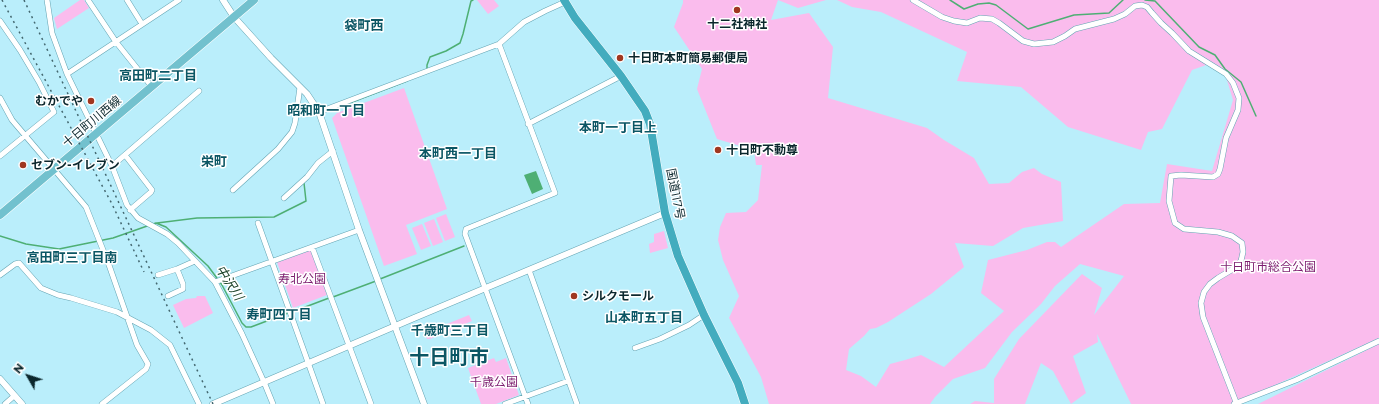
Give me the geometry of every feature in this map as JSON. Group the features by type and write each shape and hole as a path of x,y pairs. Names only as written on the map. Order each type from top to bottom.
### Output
{"highway":[{"name":"国道117号","path":"565,1 575,18 621,76 643,108 650,124 665,213 678,256 704,315 738,383 745,404"}],"main road":[{"name":"十日町川西線","path":"0,215 254,0"}],"street":[{"path":"47,0 52,33 67,74 112,166 130,210 138,218 167,234 178,243 215,282 242,334 273,404"},
{"path":"88,0 116,42 152,87"},
{"path":"126,0 142,24"},
{"path":"223,0 234,17 271,58 307,94 319,112 359,230 424,404"},
{"path":"913,0 942,17 954,21 967,23 980,18 992,19 1023,41 1034,44 1053,42 1066,36 1075,29 1114,19 1125,14 1135,6 1142,5 1147,7 1189,52 1226,74 1233,83 1239,98 1238,110 1226,138 1218,174 1213,177 1182,175 1171,176 1169,201 1175,223 1184,228 1218,232 1232,236 1242,243 1243,252 1241,261 1234,269 1210,284 1204,292 1201,303 1203,316 1234,403 1296,380 1379,341"},
{"path":"67,74 175,1"},
{"path":"319,112 499,44 524,22 565,1"},
{"path":"0,155 54,112 39,82 20,50 1,25"},
{"path":"499,44 555,193 466,229 465,234 528,404"},
{"path":"528,124 621,76"},
{"path":"234,190 278,149 292,132 295,123 300,87"},
{"path":"112,166 199,91"},
{"path":"0,98 12,120 86,207 109,265 137,345 148,364 146,369 102,404"},
{"path":"284,198 307,177 318,163 333,151"},
{"path":"125,155 152,190 130,210"},
{"path":"213,404 665,213"},
{"path":"258,223 323,404"},
{"path":"215,282 359,230"},
{"path":"312,247 371,404"},
{"path":"158,274 177,270 195,261"},
{"path":"0,275 15,264 19,263 41,288 127,317 151,330 170,345 199,404"},
{"path":"168,296 183,289 183,284 177,270"},
{"path":"529,270 577,404"},
{"path":"635,348 660,340 689,325 704,315"},
{"path":"0,378 22,404"},
{"path":"505,404 568,381"},
{"path":"5,404 14,396"}],"green space":[{"path":"80,0 84,0 89,8 57,29 54,18"},
{"path":"477,0 494,0 499,6 488,14"},
{"name":"十日町市総合公園","path":"683,0 778,0 771,20 809,13 833,47 828,98 927,128 974,158 989,184 1009,183 1022,172 1034,168 1042,174 1061,182 1063,221 1023,228 993,246 955,243 964,267 931,294 888,322 876,328 870,329 849,349 846,370 861,376 876,387 890,364 921,355 944,367 1004,311 981,293 988,260 1027,250 1047,242 1055,242 1061,247 1124,204 1160,203 1167,164 1212,171 1233,100 1226,77 1212,63 1192,70 1162,129 1148,132 1141,150 1068,127 1021,87 957,81 967,52 881,12 852,7 837,0 1379,0 1379,338 1233,404 1131,404 1097,334 1098,342 1073,356 1086,393 1071,404 1053,371 1041,363 1025,404 970,404 975,401 994,403 994,379 1019,339 1082,274 1102,288 1094,315 1124,276 1080,264 1055,286 1041,304 1012,332 985,368 953,379 930,404 769,404 761,377 729,318 739,296 723,260 718,240 720,227 726,213 746,212 758,200 762,165 756,165 754,150 717,139 697,89 702,69 674,27"},
{"path":"778,0 826,0 798,8"},
{"path":"404,88 447,209 406,225 417,254 384,266 332,118 337,113"},
{"path":"446,214 455,237 445,241 436,218"},
{"path":"434,219 443,242 433,246 424,223"},
{"path":"422,224 431,246 421,250 412,228"},
{"path":"664,231 668,248 650,253 649,244 654,242 654,234"},
{"name":"寿北公園","path":"311,250 327,295 293,308 277,262"},
{"path":"197,296 205,296 213,313 184,328 173,305 186,299 196,298"},
{"path":"469,315 472,321 427,339 425,333"},
{"path":"1379,344 1379,404 1258,404"},
{"name":"千歳公園","path":"494,358 496,362 506,358 519,395 496,404 481,404 468,368"}],"shaded area":[{"path":"536,171 543,189 532,194 524,175"}],"waterway":[{"path":"427,70 430,57 446,51 460,43 471,1 473,0"},
{"path":"950,0 964,9 978,4 989,3 996,5 1028,29 1074,15 1109,13 1123,0"},
{"path":"1145,0 1155,1 1199,47 1215,55 1225,69 1241,82 1256,116"},
{"path":"334,109 407,81"},
{"path":"157,223 197,218 274,217 306,201 304,183"},
{"name":"中沢川","path":"153,224 156,223 166,227 208,266 222,285 242,323 246,327 251,327 288,313"},
{"name":"中沢川","path":"0,236 26,244 59,249 113,238 150,225"},
{"name":"中沢川","path":"380,279 464,246"},
{"name":"中沢川","path":"333,297 376,281"},
{"name":"中沢川","path":"292,312 329,298"}],"railway":[{"path":"2,0 112,204 144,272"},
{"path":"24,0 213,404"}],"place":[{"name":"十二社神社","path":"737,10"},
{"name":"十日町本町簡易郵便局","path":"620,58"},
{"name":"むかでや","path":"91,101"},
{"name":"十日町不動尊","path":"718,150"},
{"name":"セブン-イレブン","path":"23,165"},
{"name":"シルクモール","path":"574,296"}],"district":[{"name":"袋町西","path":"364,26"},
{"name":"高田町二丁目","path":"158,76"},
{"name":"昭和町一丁目","path":"326,111"},
{"name":"本町一丁目上","path":"618,128"},
{"name":"本町西一丁目","path":"458,154"},
{"name":"栄町","path":"214,162"},
{"name":"高田町三丁目南","path":"72,258"},
{"name":"寿町四丁目","path":"279,315"},
{"name":"山本町五丁目","path":"644,318"},
{"name":"千歳町三丁目","path":"450,331"},
{"name":"十日町市","path":"449,358"}]}
